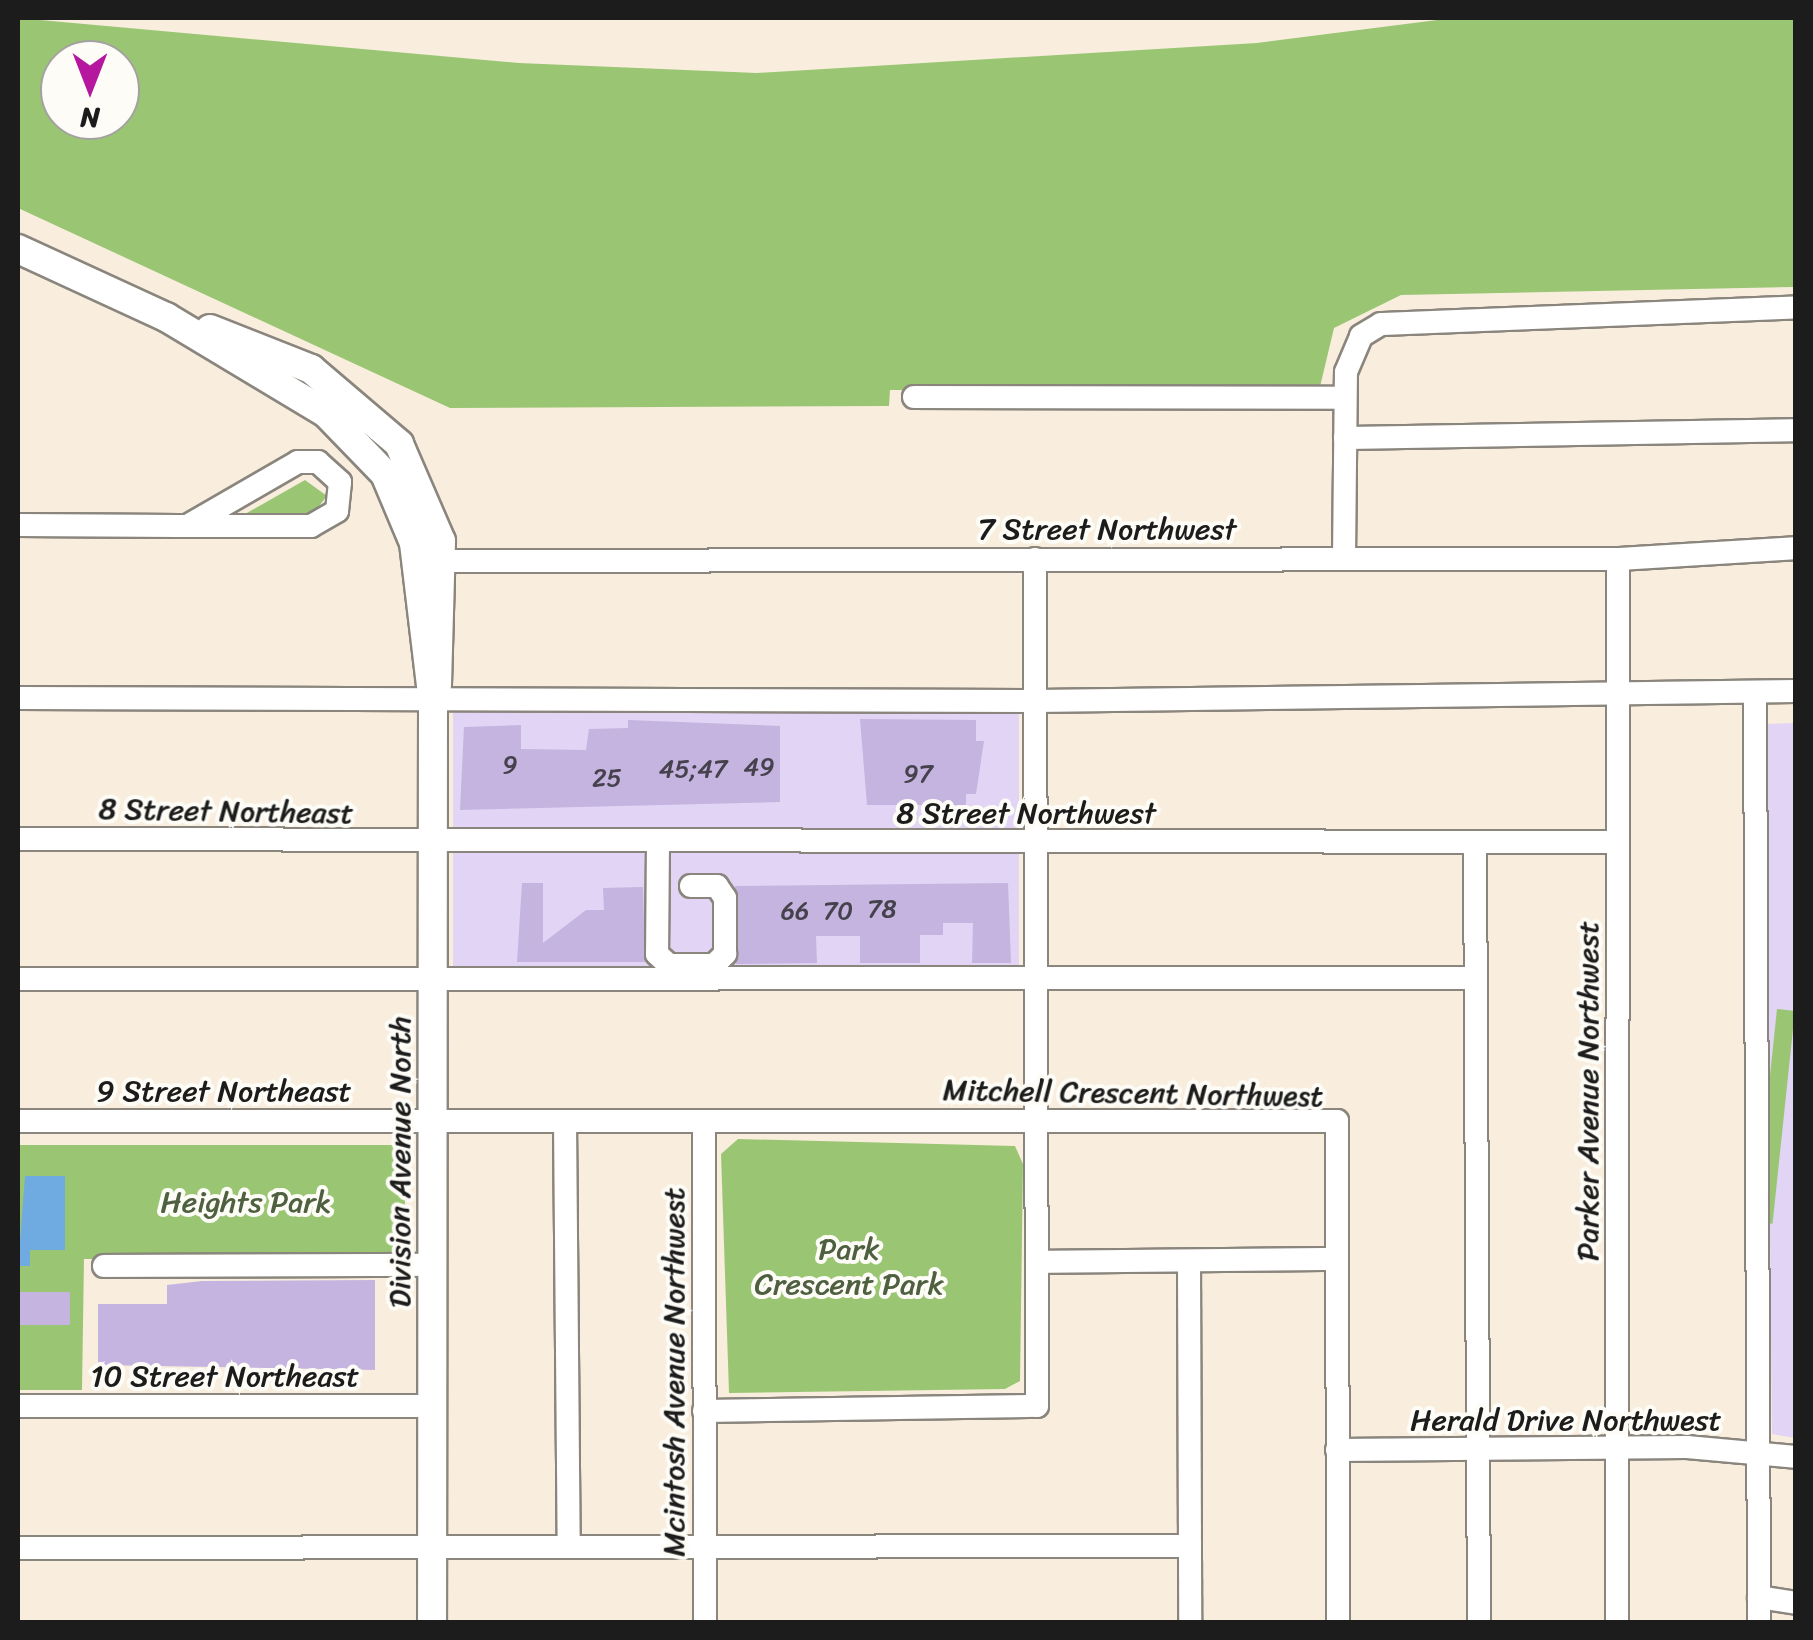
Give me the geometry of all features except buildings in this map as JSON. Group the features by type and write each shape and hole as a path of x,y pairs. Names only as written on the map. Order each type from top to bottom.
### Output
{"main road":[{"name":"Division Avenue North","path":"18,248 166,317 281,354 337,386 399,444 430,561 445,644 434,702 432,1622"}],"street":[{"path":"1344,559 1345,398 1350,352 1394,322 1796,307"},
{"path":"914,398 1345,398"},
{"path":"1345,438 1796,430"},
{"path":"18,525 188,526 321,524 341,502 340,482 318,462 298,462 188,526"},
{"name":"7 Street Northwest","path":"430,561 1618,559 1796,548"},
{"name":"Parker Avenue Northwest","path":"1617,1622 1618,559"},
{"path":"704,1411 1037,1406 1036,560"},
{"path":"18,698 1036,701 1796,691"},
{"path":"1755,694 1759,1622"},
{"name":"8 Street Northeast","path":"18,838 434,843"},
{"path":"1474,842 1478,1622"},
{"name":"8 Street Northwest","path":"434,843 1618,842"},
{"path":"658,843 658,954 669,965 714,965 726,954 725,898 716,886 691,886"},
{"path":"18,978 1475,978"},
{"name":"9 Street Northeast","path":"18,1120 431,1121"},
{"name":"Mitchell Crescent Northwest","path":"431,1121 1337,1121 1338,1622"},
{"path":"565,1121 568,1547"},
{"name":"Mcintosh Avenue Northwest","path":"704,1121 705,1622"},
{"path":"1038,1262 1337,1259"},
{"path":"1189,1262 1190,1622"},
{"path":"104,1266 433,1265"},
{"name":"10 Street Northeast","path":"18,1406 432,1406"},
{"name":"Herald Drive Northwest","path":"1337,1450 1618,1448 1796,1456"},
{"path":"18,1548 1190,1546"},
{"path":"1759,1596 1796,1603"}],"shaded area":[{"path":"453,691 1019,691 1019,989 453,989"},
{"path":"1795,701 1795,1438 1772,1434 1765,724 1794,723"}],"green space":[{"path":"18,18 519,63 757,73 1257,43 1453,18 1795,18 1795,287 1401,295 1334,328 1319,391 890,390 889,406 450,408 18,208"},
{"path":"305,480 327,496 311,516 245,514"},
{"path":"1777,1009 1795,1011 1773,1224 1755,1222"},
{"name":"Park Crescent Park","path":"738,1139 1015,1146 1023,1164 1020,1381 1005,1389 729,1393 721,1154"},
{"name":"Heights Park","path":"18,1145 406,1145 404,1260 84,1259 82,1390 18,1390"}],"water":[{"path":"25,1176 65,1176 65,1250 30,1250 30,1266 18,1266"}]}
